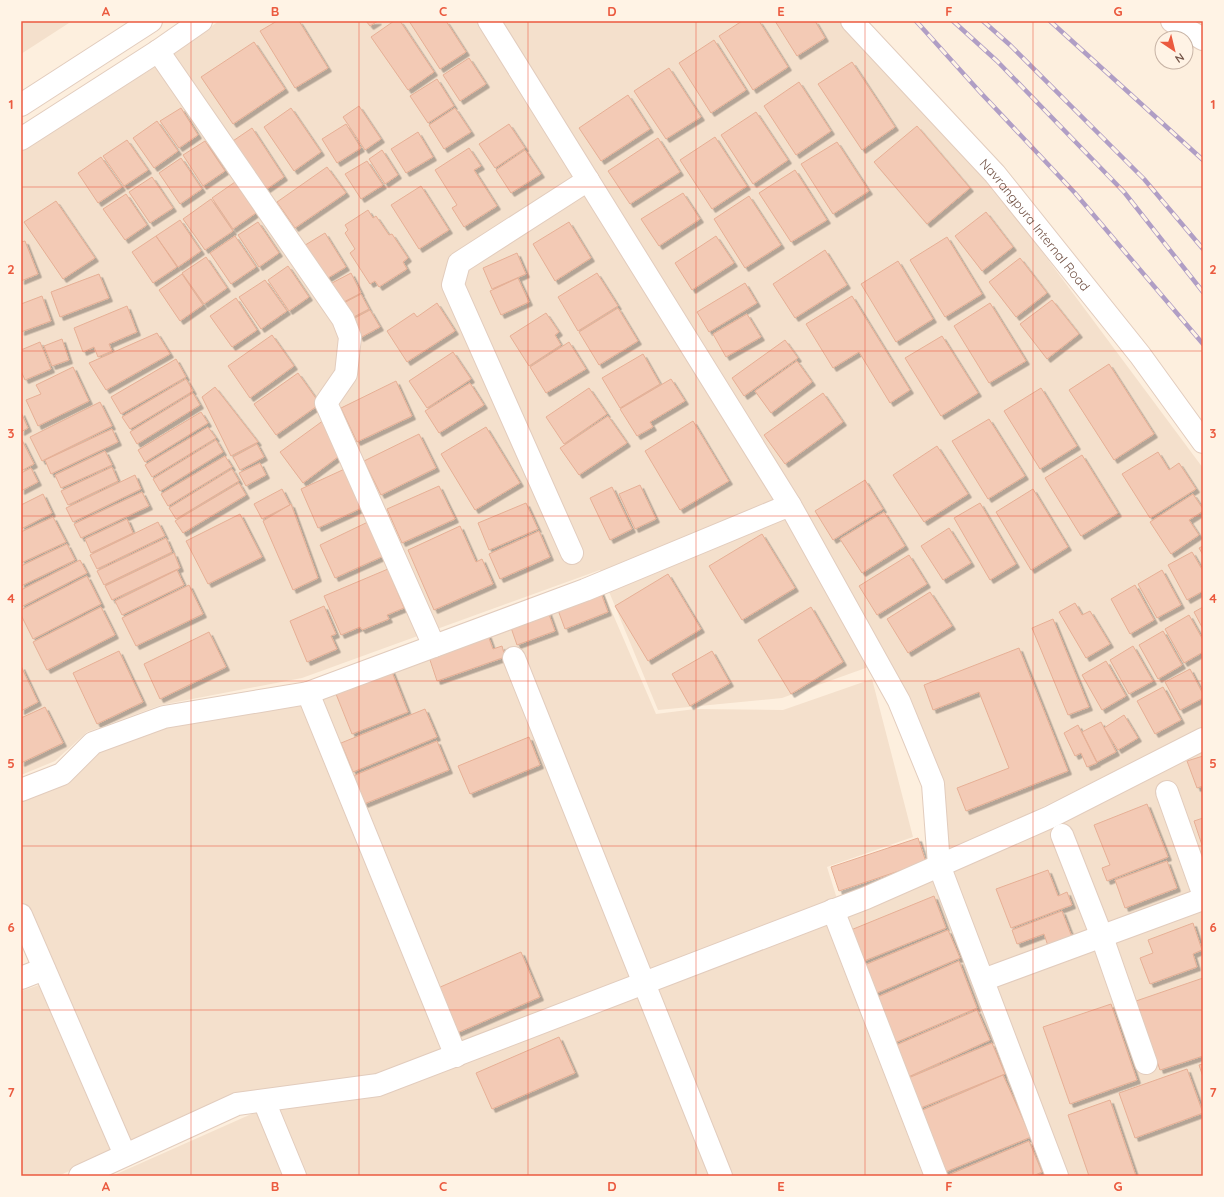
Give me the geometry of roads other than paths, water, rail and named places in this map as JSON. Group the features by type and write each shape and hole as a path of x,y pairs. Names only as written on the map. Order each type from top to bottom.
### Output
{"street":[{"path":"21,106 151,21"},
{"path":"21,139 158,52 201,21"},
{"path":"490,21 790,505 899,701 933,784 939,865 1057,1176"},
{"name":"Navrangpura Internal Road","path":"852,21 995,174 1140,356 1203,442"},
{"path":"1172,21 1203,39"},
{"path":"158,52 343,319 350,337 346,374 326,403 434,646"},
{"path":"572,553 453,285 459,262 588,180"},
{"path":"21,790 62,774 93,743 164,717 308,693 585,590 790,505"},
{"path":"514,658 721,1176"},
{"path":"308,693 456,1056"},
{"path":"80,1176 237,1104 378,1085 866,898 1050,817 1203,739"},
{"path":"1166,792 1203,893"},
{"path":"1062,835 1102,936 1146,1063"},
{"path":"983,980 1203,899"},
{"path":"833,910 936,1176"},
{"path":"21,916 126,1155"},
{"path":"21,978 44,969"},
{"path":"264,1100 295,1176"}],"railway":[{"path":"916,21 1075,193 1203,344"},
{"path":"953,21 997,61 1124,192 1203,292"},
{"path":"983,21 1010,45 1144,179 1203,249"},
{"path":"1050,21 1203,160"}]}
